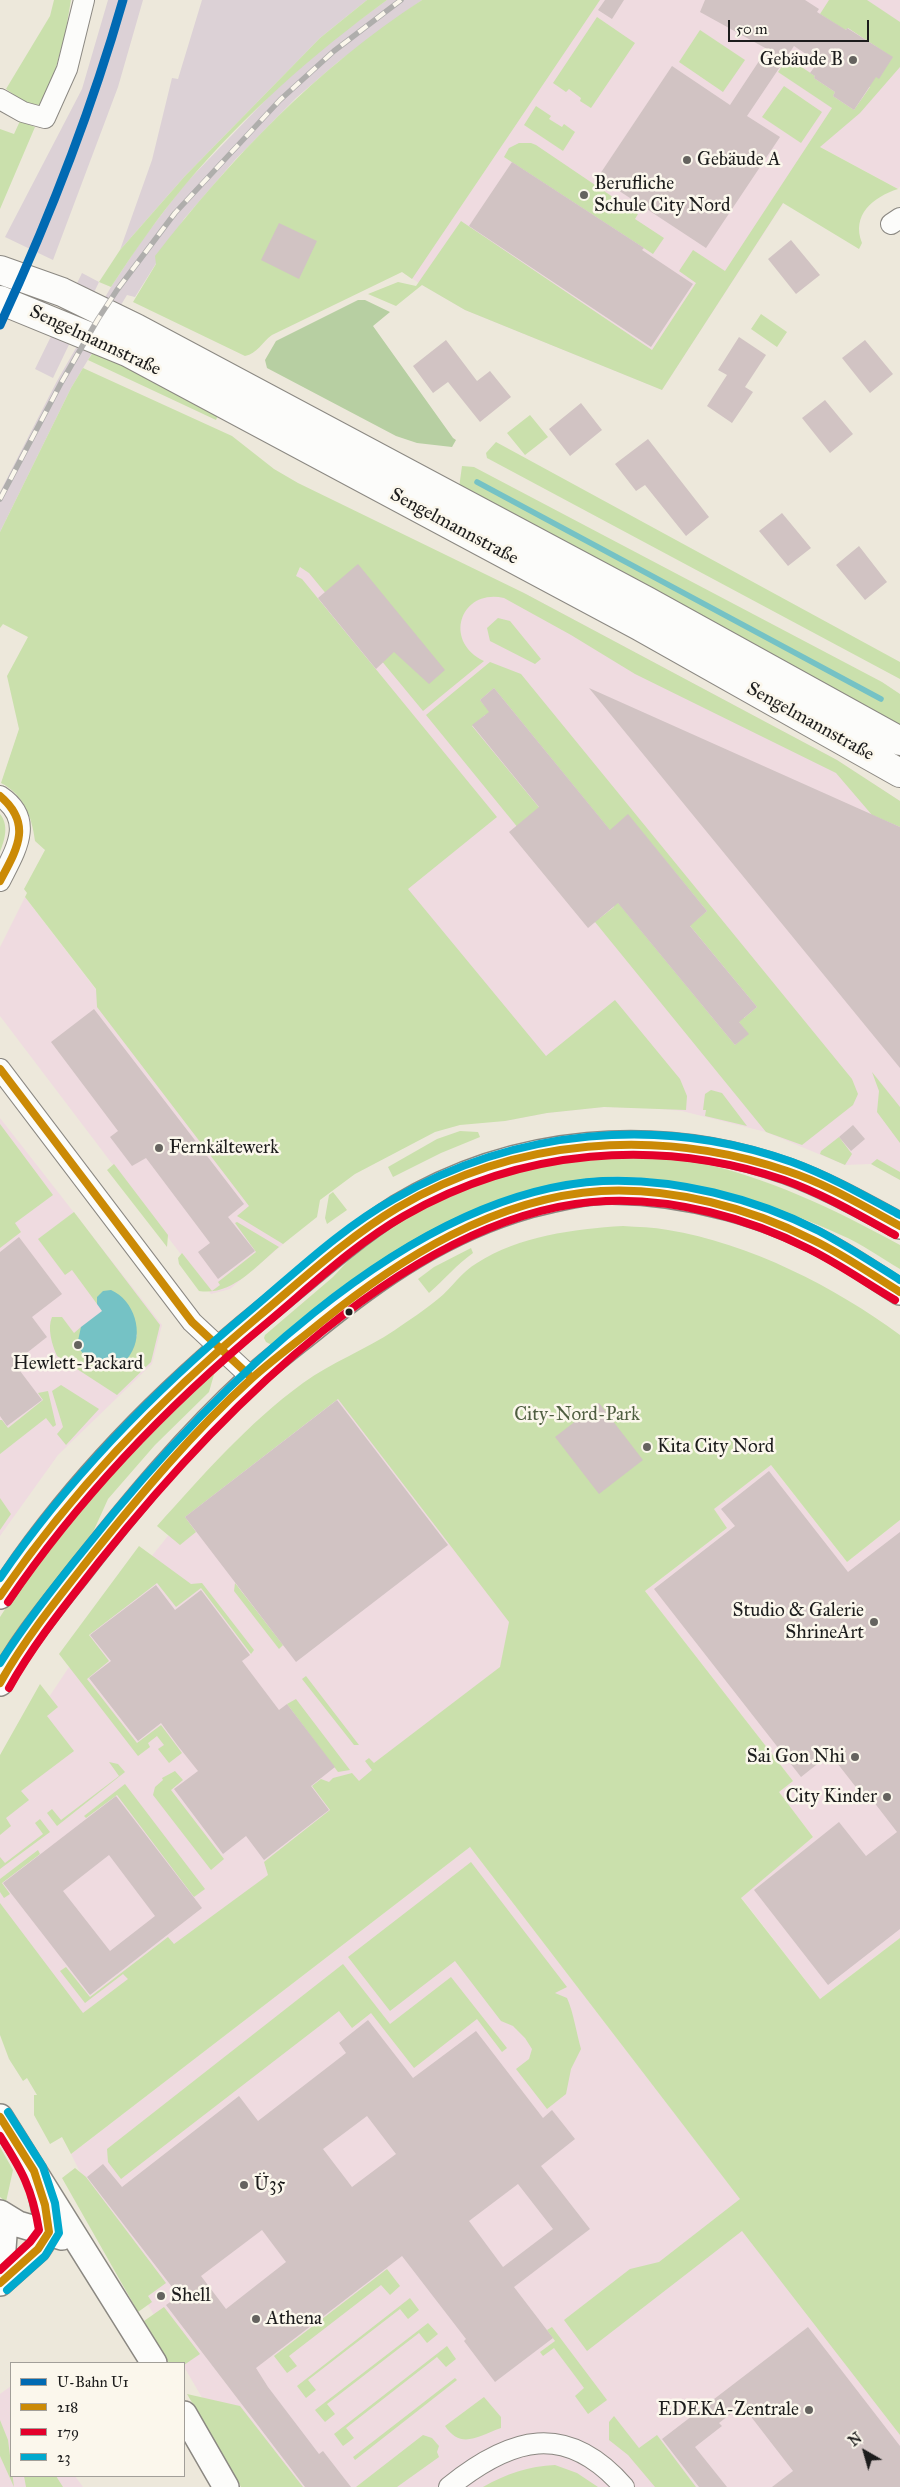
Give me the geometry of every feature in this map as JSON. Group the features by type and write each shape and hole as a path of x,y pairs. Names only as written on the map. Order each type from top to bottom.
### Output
{"main road":[{"name":"Sengelmannstraße","path":"0,270 62,292 136,328 647,601 900,741"},
{"name":"Sengelmannstraße","path":"0,300 127,352 639,626 900,772"}],"street":[{"path":"0,99 23,112 45,118 67,69 84,0"},
{"path":"0,796 14,808 21,828 14,853 0,881"},
{"path":"0,1069 192,1322 252,1378"},
{"path":"0,1596 43,1537 100,1468 219,1348 354,1239 397,1208 443,1184 476,1170 528,1154 580,1145 628,1142 690,1147 738,1157 787,1171 844,1196 900,1226"},
{"path":"0,1683 50,1608 124,1513 188,1442 252,1378 357,1292 389,1270 428,1247 499,1214 556,1198 610,1191 665,1195 724,1206 784,1226 836,1252 900,1292"},
{"path":"0,2117 153,2362"},
{"path":"34,2171 45,2205 43,2240"},
{"path":"1,2270 1,2223 18,2224 43,2240 84,2250"},
{"path":"1,2270 20,2244 43,2240"},
{"path":"185,2416 226,2487"},
{"path":"448,2487 486,2460 523,2446 543,2443 561,2444 576,2448 609,2470 624,2487"}],"shaded area":[{"path":"108,0 143,0 118,87 53,260 5,237 82,89"},
{"path":"202,0 367,0 320,38 185,176 120,250 152,160 172,78 178,79"},
{"path":"387,0 422,0 338,62 296,98 235,160 184,219 135,297 127,295 71,388 0,532 0,492 57,381 111,287 142,240 184,185 277,88 333,39"},
{"name":"Berufliche Schule City Nord","path":"586,0 900,0 900,186 898,189 820,147 662,390 465,310 422,285 347,236"},
{"path":"82,273 99,282 53,378 35,369"},
{"path":"311,548 524,593 837,760 900,801 900,1180 871,1164 845,1165 766,1132 682,1111 604,1107 547,1113 505,1121 176,689 296,575"},
{"path":"25,897 288,1240 230,1289 211,1294 0,1016 0,947"},
{"name":"Hewlett-Packard","path":"0,1118 162,1325 152,1364 58,1455 0,1536"},
{"path":"335,1372 528,1627 521,1681 20,2066 0,2018 0,1797 47,1700 101,1619 180,1521"},
{"path":"771,1465 847,1562 900,1520 900,1938 820,1999 741,1897 813,1837 779,1792 793,1781 645,1591 727,1528 713,1509"},
{"path":"470,1847 900,2406 900,2487 254,2487 185,2368 185,2362 181,2362 133,2279 71,2154"},
{"path":"10,2387 10,2477 76,2477 83,2487 0,2487 0,2394"}],"green space":[{"path":"54,0 71,0 65,35 48,96 40,105 27,104 6,89 50,16"},
{"path":"367,0 387,0 306,64 255,110 175,197 146,235 111,287 99,282 120,250 185,176 320,38"},
{"path":"422,0 600,0 412,279 402,272 272,335 256,350 245,356 133,302 156,264 155,256 214,184 245,150 311,85 383,27"},
{"path":"829,0 867,0 900,22 900,67 860,113 820,147 898,189 880,197 866,208 859,224 862,243 859,249 783,203 662,390 465,310 422,285 396,306 368,294 398,282 416,286 461,221 652,350 696,283 679,271 693,250 725,271 832,108 778,72 788,58 815,76 814,78 835,92 833,96 854,110 870,87 867,85 892,57 848,28 845,30 820,14"},
{"path":"597,17 635,43 591,108 580,101 581,98 569,89 566,92 553,83"},
{"path":"700,30 745,60 723,92 679,62"},
{"path":"784,86 822,112 801,143 762,117"},
{"path":"536,106 551,116 549,119 562,127 564,124 575,132 563,151 524,125"},
{"path":"20,121 35,127 0,209 0,129 14,134"},
{"path":"519,143 536,145 638,214 635,219 664,238 653,254 504,157 509,148"},
{"path":"358,300 365,300 390,312 373,326 456,440 452,447 417,443 396,436 267,368 265,360 276,341"},
{"path":"761,314 787,332 777,347 751,329"},
{"path":"95,349 219,413 216,420 88,360"},
{"path":"83,368 232,436 274,469 298,483 524,593 837,760 900,801 900,827 872,815 836,773 635,674 571,635 504,598 489,597 477,601 468,608 462,618 461,630 463,641 471,652 484,661 423,711 309,573 300,567 296,576 302,579 497,817 408,889 546,1056 615,1000 680,1079 687,1096 686,1110 604,1107 547,1113 505,1121 460,1125 435,1132 355,1174 320,1200 317,1217 283,1244 237,1216 249,1206 97,1007 96,989 25,897 27,893 24,889 45,850 35,841 29,815 21,800 1,783 19,729 7,676 28,637 3,624 0,628 0,532 71,388"},
{"path":"530,415 548,437 525,455 507,433"},
{"path":"496,442 900,662 900,679 487,458 486,453"},
{"path":"462,466 474,467 882,682 900,694 900,728 459,488"},
{"path":"498,618 510,621 541,659 535,664 490,641 487,628"},
{"path":"490,662 521,674 852,1079 858,1094 853,1105 802,1145 766,1132 582,906 587,903 600,918 614,907 615,899 735,1045 748,1034 736,1018 744,1018 757,1007 686,921 694,922 707,911 628,815 615,826 613,834 494,688 480,700 493,716 489,720 485,715 472,726 542,811 572,894 426,715"},
{"path":"0,814 5,827 5,837 0,852"},
{"path":"872,1072 900,1107 900,1143 877,1112 879,1091"},
{"path":"711,1090 722,1093 747,1126 705,1116 706,1110 703,1110 705,1094"},
{"path":"0,1124 53,1195 15,1223 21,1232 0,1248"},
{"path":"460,1131 478,1132 480,1137 441,1153 393,1177 388,1167 437,1139"},
{"path":"839,1137 852,1154 845,1165 820,1154 821,1151"},
{"path":"628,1154 684,1160 719,1167 799,1195 900,1245 900,1269 856,1243 816,1224 727,1194 696,1186 635,1177 584,1179 536,1188 512,1195 444,1224 403,1248 365,1274 274,1346 266,1342 265,1335 333,1277 357,1251 404,1219 450,1194 497,1175 582,1156"},
{"path":"877,1159 900,1172 900,1180 871,1164"},
{"path":"114,1164 168,1235 167,1247 107,1170"},
{"path":"333,1192 347,1210 327,1224 325,1218 329,1195"},
{"path":"74,1212 160,1325 151,1362 117,1395 57,1356 52,1342 50,1326 52,1317 62,1317 74,1333 81,1327 81,1331 129,1356 137,1335 97,1297 97,1304 72,1270 65,1275 38,1239"},
{"path":"237,1222 279,1247 252,1271 232,1285 212,1291 220,1285 218,1282 256,1252 235,1223"},
{"name":"City-Nord-Park","path":"623,1226 662,1229 699,1236 760,1256 790,1269 848,1300 900,1335 900,1520 847,1562 771,1465 714,1509 727,1528 645,1591 793,1781 779,1792 813,1837 741,1898 820,1999 900,1938 900,2435 742,2231 587,2351 564,2320 630,2269 659,2262 740,2199 470,1847 71,2154 62,2137 50,2144 34,2115 34,2095 37,2095 27,2078 23,2081 9,2059 0,2035 0,1903 83,2013 128,1979 123,1974 85,2003 60,1971 66,1967 90,1997 168,1937 174,1944 268,1875 264,1862 330,1810 312,1786 321,1779 329,1782 333,1778 352,1773 359,1781 372,1770 365,1761 369,1758 374,1763 500,1667 509,1622 338,1399 185,1517 196,1532 180,1545 157,1526 226,1451 263,1415 303,1383 384,1337 417,1315 443,1295 466,1271 477,1263 511,1246 529,1240 585,1229"},
{"path":"471,1248 473,1253 429,1293 418,1279 434,1267"},
{"path":"182,1253 212,1291 199,1291 179,1264 178,1258"},
{"path":"209,1370 215,1371 209,1392 155,1445 108,1499 94,1530 0,1660 0,1617 18,1589 107,1478"},
{"path":"61,1385 99,1409 66,1445 57,1434 63,1427 52,1391"},
{"path":"48,1391 56,1425 53,1427 46,1418 0,1454 0,1420 8,1428 43,1400 38,1393"},
{"path":"0,1498 11,1514 0,1530"},
{"path":"139,1546 191,1584 202,1583 254,1650 251,1654 201,1588 176,1607 157,1583 89,1635 109,1661 87,1679 137,1743 161,1725 182,1753 169,1763 158,1749 164,1745 157,1736 148,1743 150,1747 138,1756 59,1654"},
{"path":"235,1583 283,1645 279,1649 234,1591"},
{"path":"306,1676 359,1745 354,1745 302,1679"},
{"path":"40,1684 58,1707 47,1716 74,1751 21,1791 29,1800 6,1818 11,1826 0,1835 0,1755"},
{"path":"296,1699 350,1770 338,1772 287,1704"},
{"path":"109,1762 118,1764 125,1772 57,1826 47,1813 52,1809 61,1820 119,1776"},
{"path":"175,1771 183,1780 171,1790 224,1859 211,1870 153,1795 155,1787 163,1780 162,1778"},
{"path":"125,1784 205,1889 194,1897 117,1795 86,1818 84,1816"},
{"path":"40,1819 50,1832 0,1869 0,1857 5,1863 43,1834 35,1823"},
{"path":"38,1850 40,1854 2,1883 10,1894 4,1898 0,1892 0,1879"},
{"path":"471,1862 567,1987 555,1993 567,1998 581,2049 571,2069 566,2094 547,2109 516,2069 529,2059 532,2049 525,2038 513,2026 501,2021 455,1961 390,2011 348,1957"},
{"path":"343,1964 390,2024 451,1977 507,2048 502,2052 477,2019 414,2068 371,2013 352,2028 339,2011 121,2179 108,2162 107,2149"},
{"path":"0,2147 13,2170 6,2202 0,2197"},
{"path":"75,2168 86,2177 166,2283 148,2296 152,2302 138,2312 62,2178"},
{"path":"387,2269 400,2286 390,2295 381,2285 289,2356 297,2366 287,2373 274,2356"},
{"path":"410,2298 419,2310 408,2319 400,2309 308,2380 316,2390 306,2398 297,2386"},
{"path":"164,2307 200,2354 185,2364 185,2362 168,2362 144,2321"},
{"path":"428,2323 438,2334 427,2343 419,2333 327,2404 335,2414 325,2422 315,2410"},
{"path":"552,2327 607,2400 588,2414 575,2396 584,2388 554,2348 543,2356 540,2352 555,2341 547,2330"},
{"path":"447,2346 456,2359 446,2367 437,2357 346,2428 354,2438 343,2446 334,2434"},
{"path":"455,2378 457,2380 355,2460 353,2457"},
{"path":"187,2394 240,2406 303,2487 241,2487"},
{"path":"484,2397 501,2417 501,2428 470,2439 457,2438 445,2426"},
{"path":"614,2416 639,2448 657,2435 696,2487 655,2487 628,2455 609,2440 609,2422"},
{"path":"0,2420 8,2440 10,2477 13,2477 14,2487 0,2456"},
{"path":"423,2435 432,2438 439,2446 437,2452 439,2457 397,2487 356,2487"},
{"path":"555,2465 577,2473 598,2487 483,2487 500,2478 518,2472 536,2467"},
{"path":"24,2477 57,2477 63,2487 26,2487"}],"water":[{"path":"111,1290 126,1301 131,1309 137,1327 137,1337 130,1355 124,1362 109,1367 94,1362 81,1352 77,1345 81,1327 102,1311 97,1304 97,1297 103,1291"}],"building":[{"path":"605,0 624,0 612,19 598,10"},
{"name":"Gebäude A","path":"705,0 805,0 819,9 817,12 846,30 847,28 893,57 879,79 876,77 854,110 833,96 835,92 814,78 815,76 810,73 818,62 794,46 747,116 780,137 706,248 598,177 672,66 730,105 767,49 700,12"},
{"path":"512,162 644,248 642,250 693,284 651,347 469,226"},
{"path":"279,223 317,241 299,279 261,260"},
{"path":"791,240 820,275 796,294 768,259"},
{"path":"739,337 766,355 745,387 753,392 732,423 707,406 727,375 718,370"},
{"path":"446,340 477,381 490,371 511,397 480,422 448,382 433,393 413,366"},
{"path":"865,340 893,374 870,393 842,358"},
{"path":"825,400 853,434 830,453 802,418"},
{"path":"581,403 602,430 570,456 549,429"},
{"path":"648,439 709,517 686,536 645,485 636,491 615,464"},
{"path":"782,513 811,548 788,566 759,531"},
{"path":"859,546 887,582 865,600 836,565"},
{"path":"358,564 445,670 429,684 394,652 376,669 318,598"},
{"path":"494,688 610,830 628,814 707,911 690,926 757,1007 739,1022 749,1034 735,1045 618,903 588,928 509,832 539,807 472,725 489,712 480,700"},
{"path":"589,688 900,827 900,1068"},
{"name":"Fernkältewerk","path":"94,1009 244,1204 228,1217 255,1251 218,1279 198,1252 210,1243 146,1158 132,1166 110,1137 118,1131 51,1042"},
{"path":"853,1125 865,1139 851,1151 839,1137"},
{"path":"19,1237 62,1294 32,1317 47,1337 14,1363 42,1400 7,1426 0,1416 0,1252"},
{"path":"337,1400 448,1545 296,1662 185,1517"},
{"path":"599,1403 643,1460 599,1494 555,1437"},
{"path":"769,1471 848,1572 900,1532 900,1929 828,1985 754,1890 839,1822 866,1856 897,1832 870,1797 866,1800 830,1754 801,1777 654,1589 735,1526 721,1509"},
{"path":"156,1585 175,1610 201,1590 250,1655 242,1661 279,1710 287,1704 335,1767 311,1786 329,1810 264,1860 246,1836 223,1854 174,1789 198,1771 161,1723 138,1741 89,1678 111,1661 90,1635"},
{"path":"116,1796 202,1908 90,1995 3,1883","holes":["109,1855 155,1916 110,1951 63,1891"]},
{"name":"Ü35","path":"368,2020 413,2078 476,2031 543,2118 552,2110 575,2139 541,2166 590,2229 514,2287 553,2338 495,2382 464,2341 466,2339 402,2256 256,2368 268,2387 319,2454 323,2451 351,2487 305,2487 166,2305 179,2296 87,2177 103,2164 122,2187 239,2096 258,2121 346,2053 339,2043","holes":["367,2116 396,2154 352,2187 323,2149","518,2184 553,2229 503,2267 469,2221","262,2230 286,2262 226,2309 201,2276"]},
{"name":"EDEKA-Zentrale","path":"808,2327 900,2446 900,2487 772,2487 793,2471 742,2405 719,2423 722,2426 695,2447 727,2487 699,2487 662,2439"}],"waterway":[{"path":"477,482 881,699"}],"railway":[{"path":"0,499 61,383 98,319 117,290 175,213 280,100 334,51 401,0"}],"metro line":[{"name":"U1","path":"0,325 68,165 111,42 123,0"}],"transit line":[{"name":"218","path":"0,796 10,806 19,827 16,847 0,881"},
{"name":"218","path":"0,1069 192,1322 252,1378"},
{"name":"23","path":"0,1578 27,1540 85,1469 182,1370 303,1265 356,1223 394,1199 440,1175 489,1157 538,1144 589,1137 640,1135 691,1138 742,1147 792,1162 834,1180 900,1215"},
{"name":"218","path":"0,1596 57,1519 88,1482 153,1413 222,1347 309,1273 361,1232 397,1208 442,1185 490,1166 538,1154 588,1147 638,1145 688,1148 738,1157 802,1176 845,1196 900,1226"},
{"name":"179","path":"8,1602 36,1563 96,1488 161,1418 196,1385 231,1353 368,1239 404,1216 449,1193 495,1176 542,1164 590,1157 639,1155 688,1158 736,1166 784,1180 827,1198 895,1235"},
{"name":"23","path":"0,1663 53,1589 134,1489 189,1429 249,1369 314,1312 383,1262 455,1222 529,1194 603,1181 658,1183 714,1192 794,1219 840,1243 900,1280"},
{"name":"218","path":"0,1683 32,1633 129,1509 229,1400 276,1358 383,1276 451,1235 487,1219 524,1205 562,1196 601,1191 655,1192 683,1196 737,1209 789,1229 836,1252 900,1292"},
{"name":"179","path":"9,1688 51,1624 145,1506 258,1387 322,1331 391,1281 461,1241 533,1213 606,1201 658,1203 710,1212 736,1219 786,1238 831,1261 895,1300"},
{"name":"23","path":"7,2290 45,2256 59,2233 55,2203 43,2167 8,2112"},
{"name":"218","path":"0,2117 34,2171 45,2205 49,2232 38,2249 0,2283"},
{"name":"179","path":"0,2136 25,2180 33,2203 39,2230 30,2242 0,2270"}],"place":[{"name":"Gebäude B","path":"853,60"},
{"name":"Gebäude A","path":"687,160"},
{"name":"Berufliche Schule City Nord","path":"584,195"},
{"name":"Fernkältewerk","path":"159,1148"},
{"name":"Hewlett-Packard","path":"78,1345"},
{"name":"Kita City Nord","path":"647,1447"},
{"name":"Studio & Galerie ShrineArt","path":"874,1622"},
{"name":"Sai Gon Nhi","path":"855,1757"},
{"name":"City Kinder","path":"887,1797"},
{"name":"Ü35","path":"244,2185"},
{"name":"Shell","path":"161,2296"},
{"name":"Athena","path":"256,2319"},
{"name":"EDEKA-Zentrale","path":"809,2410"}]}
